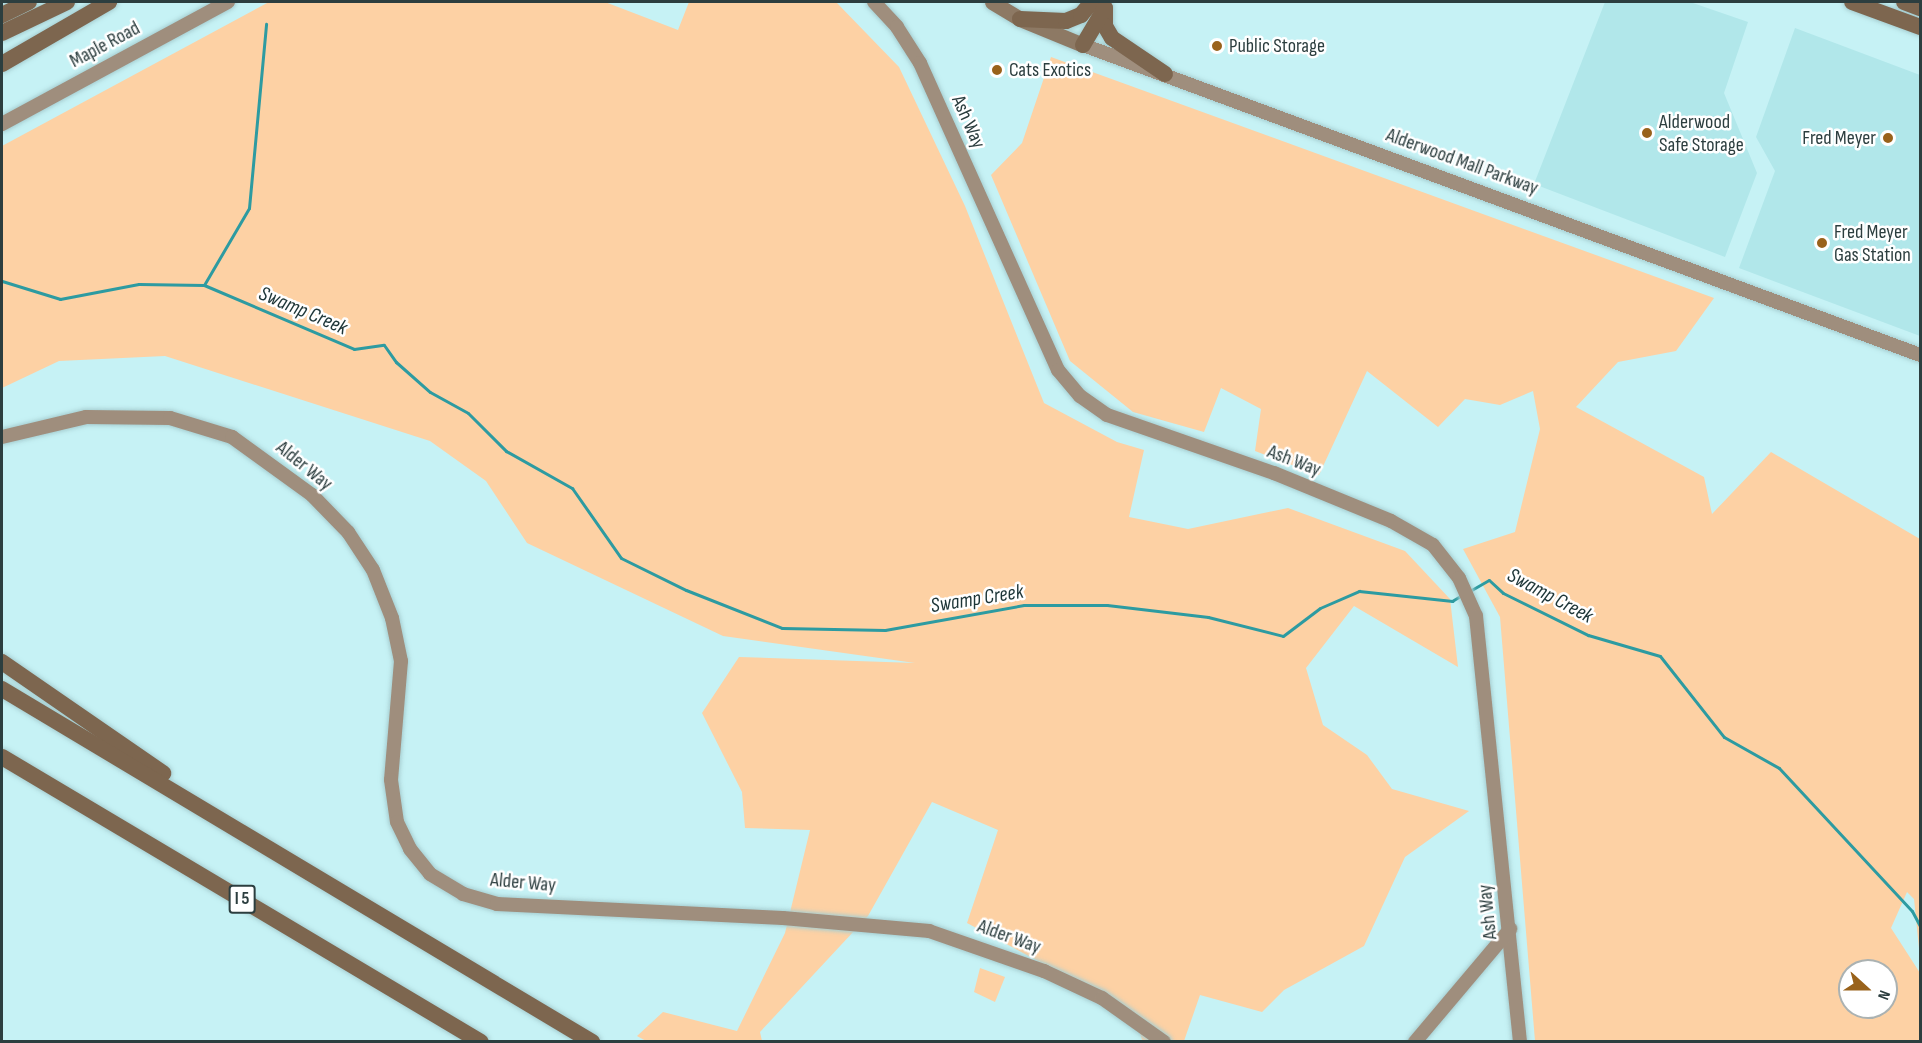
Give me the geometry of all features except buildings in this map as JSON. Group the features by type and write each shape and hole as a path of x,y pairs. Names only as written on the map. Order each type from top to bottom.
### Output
{"highway":[{"path":"2,15 29,2"},
{"path":"2,33 68,2"},
{"path":"2,64 110,2"},
{"path":"1852,2 1920,27"},
{"path":"1904,2 1920,8"},
{"path":"1020,19 1066,21 1099,3"},
{"path":"1083,45 1099,3"},
{"path":"1099,3 1112,38 1165,74"},
{"path":"2,662 260,840"},
{"path":"2,690 260,840 592,1041"},
{"name":"I 5","path":"2,757 482,1041"}],"main road":[{"name":"Alderwood Mall Parkway","path":"992,2 1020,19 1083,45"}],"street":[{"name":"Maple Road","path":"2,124 228,2"},
{"name":"Ash Way","path":"874,2 897,27 920,63 1058,370 1080,396 1107,415 1274,473 1391,520 1433,545 1467,592 1476,616 1520,1041"},
{"name":"Alderwood Mall Parkway","path":"1083,45 1920,355"},
{"name":"Alder Way","path":"2,437 86,417 170,418 232,437 312,495 348,532 373,570 392,618 401,661 391,780 397,822 410,849 430,874 463,894 497,904 783,918 928,931 1054,975 1102,998 1164,1041"},
{"path":"1415,1041 1510,929"}],"shaded area":[{"name":"Swamp Creek","path":"269,2 605,2 678,30 689,2 836,2 899,67 965,206 1044,403 1117,442 1144,450 1129,517 1188,529 1288,508 1405,551 1450,599 1458,667 1354,606 1306,668 1323,725 1367,755 1392,789 1469,811 1405,857 1364,946 1284,990 1262,1012 1200,995 1184,1041 1143,1042 1131,1011 967,923 998,830 932,802 868,916 760,1032 762,1041 646,1041 637,1036 663,1012 737,1031 785,933 810,830 745,828 742,792 702,713 739,657 915,663 723,636 527,543 486,481 430,441 165,356 59,361 2,388 2,146"},
{"name":"Alderwood Safe Storage","path":"1605,2 1690,2 1748,22 1724,93 1757,173 1725,257 1534,184"},
{"path":"1795,28 1920,75 1920,336 1739,268 1775,171 1756,137"},
{"path":"1051,57 1714,298 1676,351 1618,362 1576,407 1704,477 1712,514 1771,452 1920,539 1920,958 1914,899 1907,892 1891,928 1920,973 1920,1041 1535,1041 1500,617 1463,549 1515,532 1540,429 1533,391 1500,405 1465,399 1438,427 1367,371 1319,475 1255,451 1261,409 1221,388 1204,432 1133,412 1070,361 991,175 1022,143"},
{"path":"980,968 1005,977 995,1002 974,992"}],"waterway":[{"path":"204,285 249,208 266,24"},
{"name":"Swamp Creek","path":"2,281 60,299 139,284 204,285 354,349 384,345 396,362 430,392 468,413 506,451 572,488 621,558 686,590 782,628 885,630 1024,605 1107,605 1208,617 1283,636 1320,608 1359,591 1452,601 1462,595"},
{"name":"Swamp Creek","path":"1468,592 1489,580 1503,593 1588,635 1660,656 1724,737 1779,768 1912,911 1920,926"}],"place":[{"name":"Public Storage","path":"1217,46"},
{"name":"Cats Exotics","path":"997,70"},
{"name":"Alderwood Safe Storage","path":"1647,133"},
{"name":"Fred Meyer","path":"1888,138"},
{"name":"Fred Meyer Gas Station","path":"1822,243"}]}
